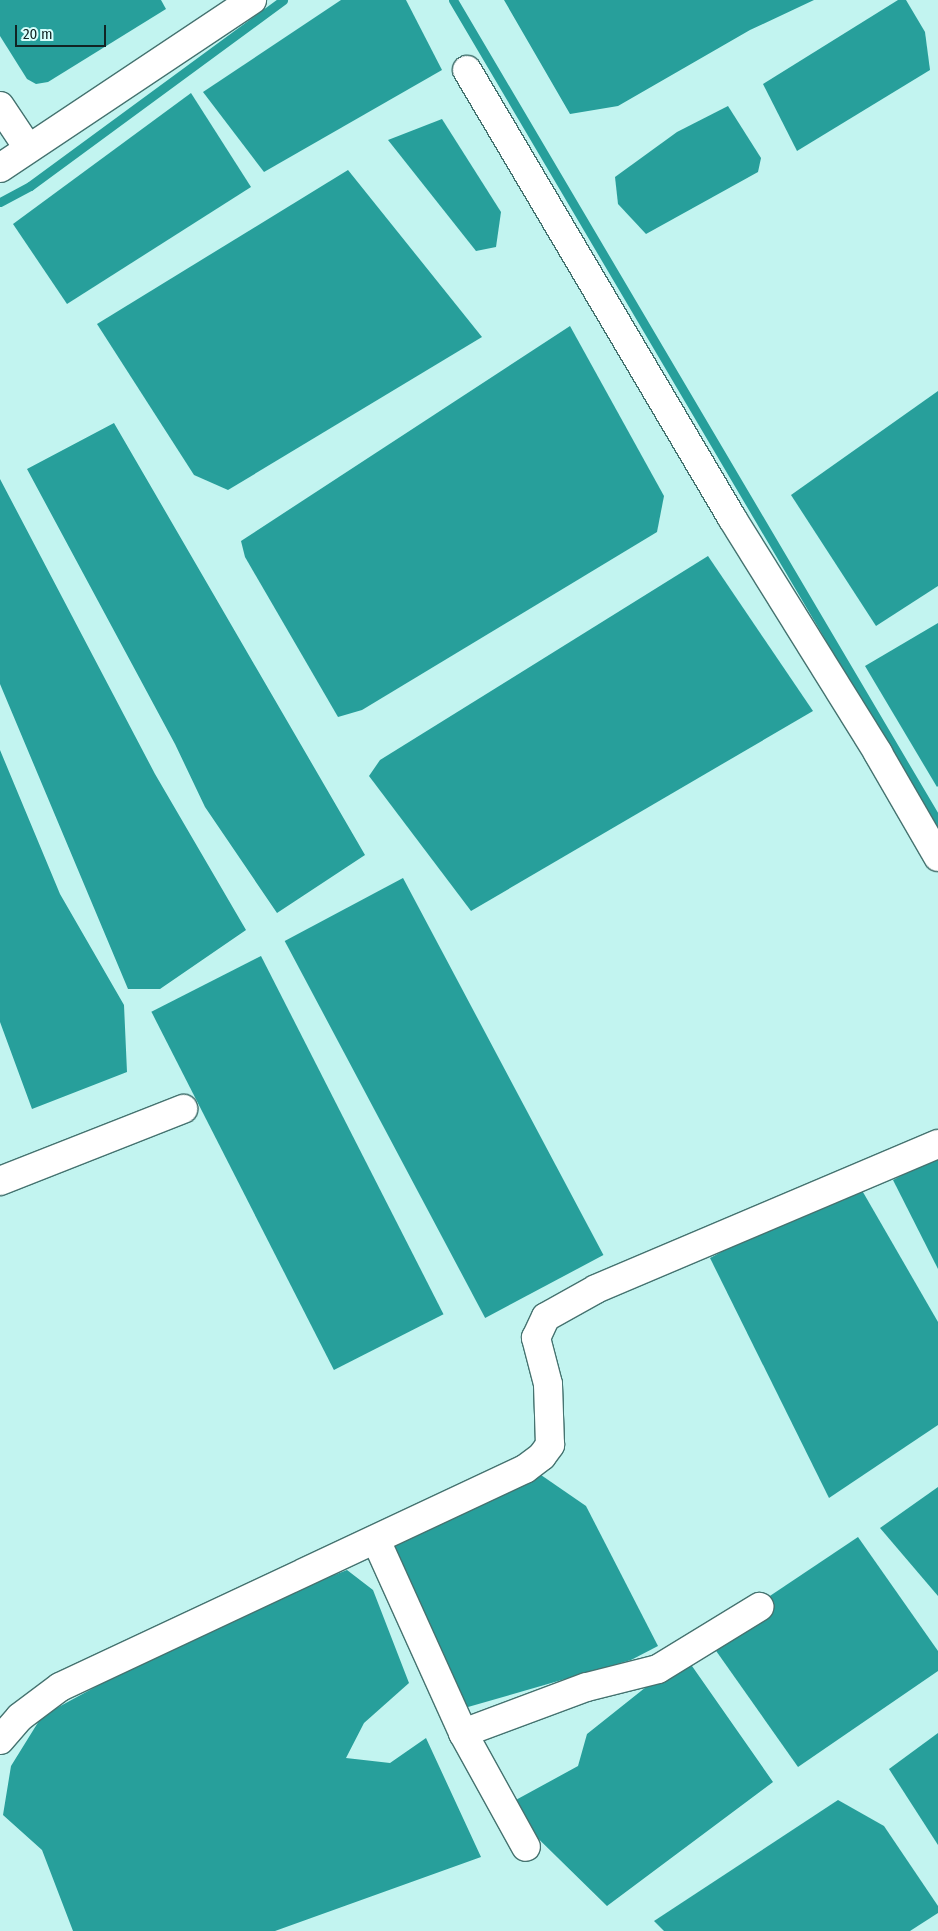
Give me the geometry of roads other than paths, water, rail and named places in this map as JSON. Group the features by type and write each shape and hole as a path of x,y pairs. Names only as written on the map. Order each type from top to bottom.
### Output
{"lane":[{"path":"0,168 252,0"},
{"path":"467,70 732,518 878,753 938,857"},
{"path":"0,106 28,148"},
{"path":"0,1181 183,1109"},
{"path":"0,1740 20,1717 60,1687 526,1469 542,1456 550,1445 548,1384 536,1338 546,1318 596,1289 938,1144"},
{"path":"376,1540 463,1733 526,1847"},
{"path":"463,1733 587,1687 658,1669 759,1607"}],"water":[{"path":"0,0 161,0 166,9 48,82 36,84 27,79 0,36"},
{"path":"341,0 406,0 442,70 264,172 203,92"},
{"path":"504,0 814,0 750,30 618,106 570,114"},
{"path":"898,0 906,0 925,32 930,70 797,151 763,84"},
{"path":"191,93 251,187 67,304 13,224"},
{"path":"728,106 761,158 758,172 646,234 618,204 615,177 677,132"},
{"path":"442,119 501,212 496,247 476,251 388,140"},
{"path":"348,170 482,337 228,490 194,475 97,324"},
{"path":"570,326 664,496 657,532 362,710 338,717 245,557 241,541"},
{"path":"938,391 938,586 876,626 791,495"},
{"path":"114,423 365,855 277,913 205,807 175,744 27,469"},
{"path":"0,479 155,774 246,930 160,989 128,989 0,684"},
{"path":"708,556 813,711 471,911 369,776 380,760"},
{"path":"938,623 938,786 937,787 865,666"},
{"path":"0,750 60,894 124,1005 127,1072 32,1109 0,1022"},
{"path":"403,878 603,1255 485,1318 285,941"},
{"path":"261,956 444,1314 334,1370 151,1012"},
{"path":"938,1156 938,1269 893,1180"},
{"path":"856,1180 938,1322 938,1425 829,1498 710,1258"},
{"path":"541,1475 586,1506 658,1646 631,1660 461,1709 392,1547"},
{"path":"938,1487 938,1596 880,1528"},
{"path":"858,1537 938,1651 938,1671 798,1767 707,1638"},
{"path":"347,1570 373,1590 409,1683 364,1723 346,1758 390,1763 426,1738 481,1857 275,1931 73,1931 42,1850 3,1815 11,1766 42,1716 145,1660 253,1607"},
{"path":"685,1656 773,1782 607,1906 505,1806 578,1766 587,1734"},
{"path":"938,1733 938,1845 889,1769"},
{"path":"838,1800 884,1826 938,1906 938,1913 910,1931 664,1931 654,1921"}],"waterway":[{"path":"0,202 30,186 283,0"},
{"path":"453,0 938,822"}]}
